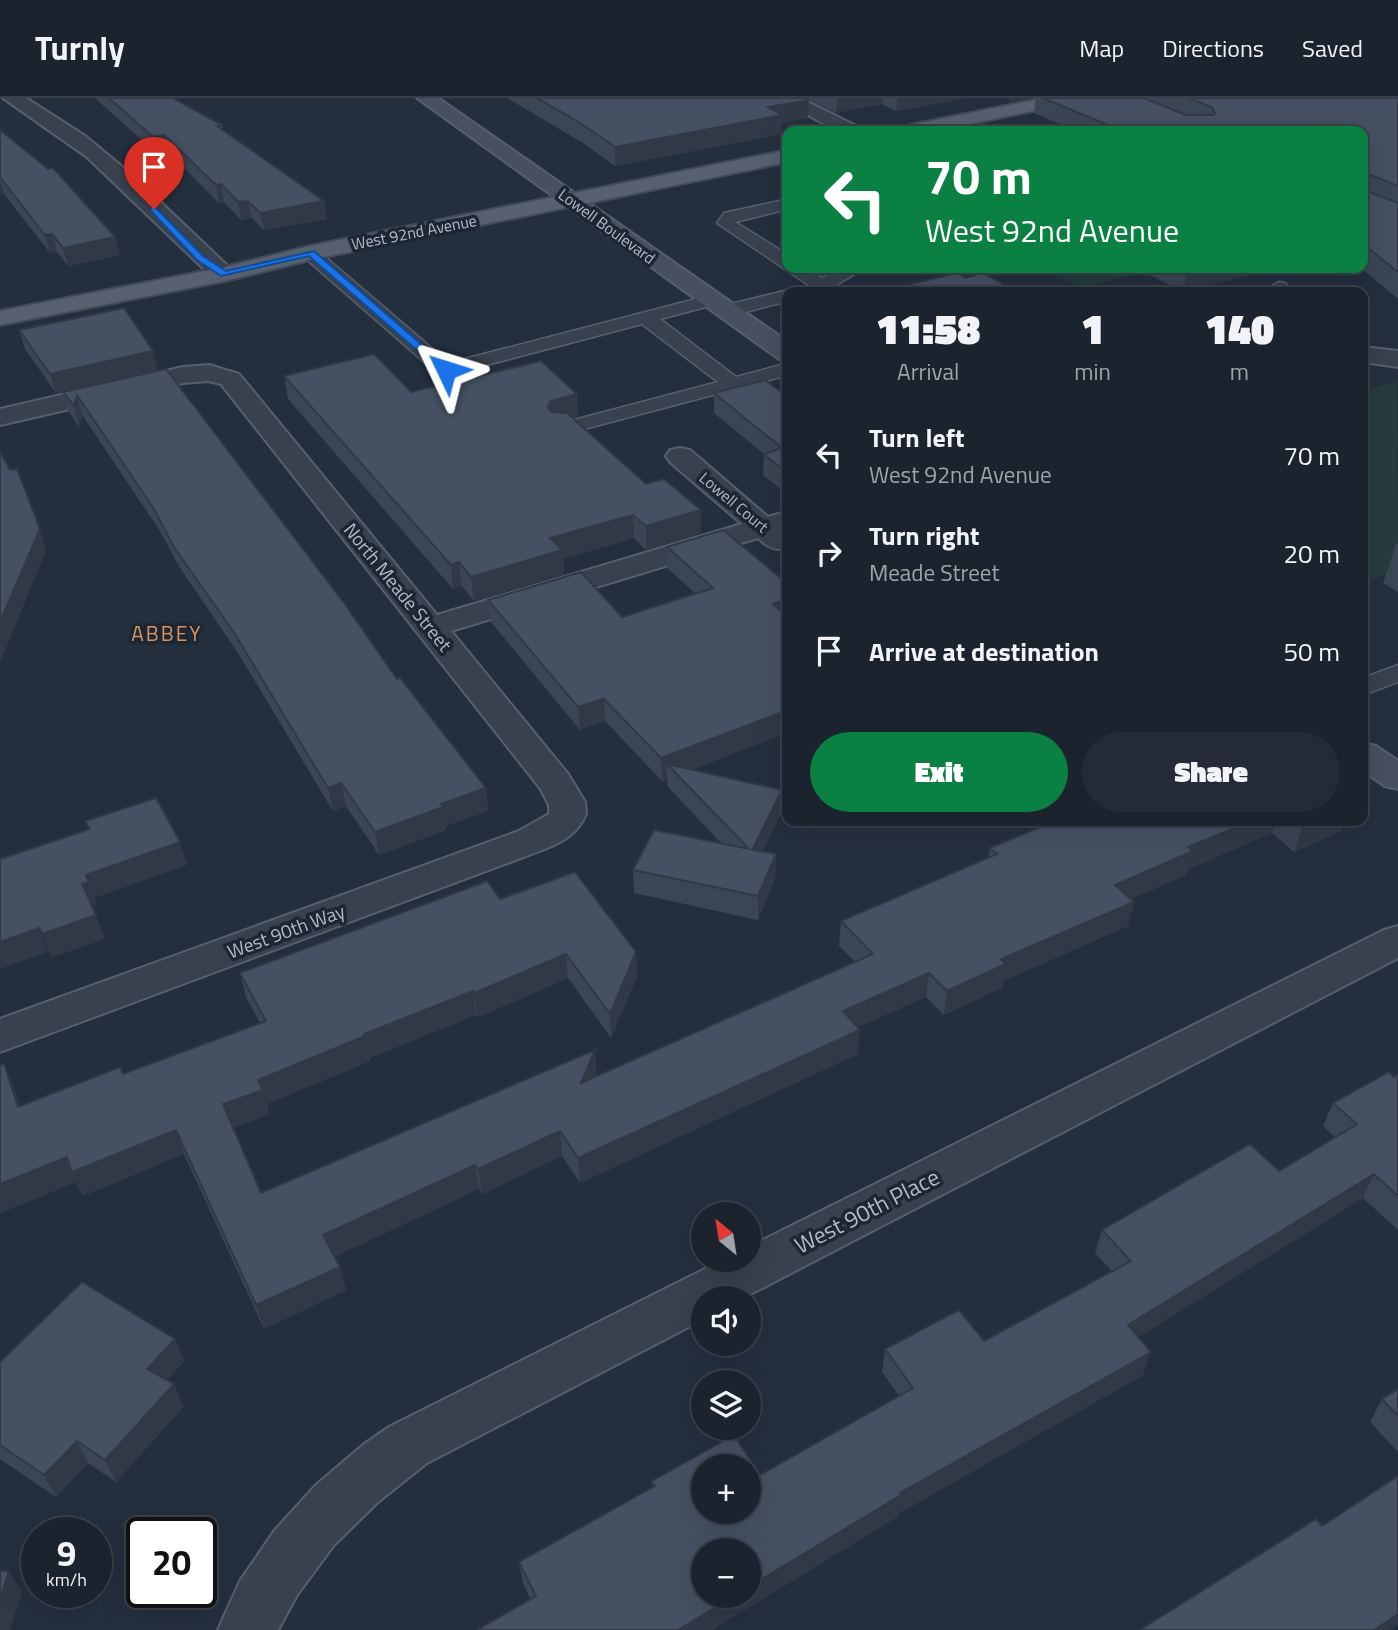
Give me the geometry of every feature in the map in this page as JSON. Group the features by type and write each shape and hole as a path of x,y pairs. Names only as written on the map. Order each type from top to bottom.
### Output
{"main road":[{"path":"934,126 1071,98"},
{"name":"West 92nd Avenue","path":"0,318 225,274 310,253 782,157"}],"street":[{"path":"12,98 70,134 139,193 200,258 225,274"},
{"name":"Lowell Boulevard","path":"426,98 782,350"},
{"path":"786,98 841,126"},
{"path":"1368,355 1398,359"},
{"name":"North Meade Street","path":"0,417 183,375 209,373 230,379 555,782 569,808 567,817"},
{"name":"Lowell Court","path":"680,456 776,524"},
{"path":"430,627 776,524"},
{"path":"1368,757 1398,778"},
{"name":"West 90th Way","path":"0,1036 532,840 552,832 567,817"},
{"name":"West 90th Place","path":"247,1630 287,1558 326,1512 370,1472 408,1446 1398,940"}],"lane":[{"path":"782,205 730,217 725,223 782,260"},
{"path":"310,253 446,370 646,318 782,296"},
{"path":"802,273 824,287"},
{"path":"829,287 846,273"},
{"path":"646,318 732,383"},
{"path":"562,429 782,370"},
{"path":"1368,685 1398,673"}],"green space":[{"path":"1054,273 1139,273 1086,287 1080,287"},
{"path":"1397,381 1398,570 1368,581 1368,390"}],"building":[{"path":"109,98 173,98 222,125 217,126 324,201 260,213 248,201 238,202 221,184 216,185 164,135 153,137"},
{"path":"537,98 809,100 768,107 782,115 615,147"},
{"path":"1043,98 1144,98 1186,115 1213,115 1215,113 1212,107 1189,98 1398,98 1398,186 1368,174 1368,126 1103,126 1108,125"},
{"path":"0,130 48,169 53,168 115,237 63,248 52,234 45,235 0,177"},
{"path":"1368,191 1398,203 1398,272 1368,248"},
{"path":"957,273 965,278 983,273 1008,287 902,286"},
{"path":"124,308 153,351 50,374 19,330"},
{"path":"374,354 411,392 541,361 577,394 551,401 548,406 551,412 567,413 646,484 664,479 701,510 646,526 633,515 550,538 562,550 471,577 459,562 451,565 284,376"},
{"path":"166,369 344,603 397,679 400,678 486,788 375,832 341,783 328,788 233,631 174,547 154,509 77,395 74,406 63,392"},
{"path":"765,380 782,393 782,448 714,393"},
{"path":"782,448 782,469 764,454"},
{"path":"0,452 10,470 17,469 40,529 0,622"},
{"path":"723,530 782,579 782,601 773,604 782,612 782,712 661,758 604,699 578,707 488,600 581,572 622,617 713,588 667,547"},
{"path":"667,764 782,790 752,850 776,854 758,896 633,870 654,830 749,849"},
{"path":"156,798 180,842 86,875 89,882 82,884 96,915 42,934 39,928 0,942 0,859 90,829 85,821"},
{"path":"1043,826 1240,826 1188,847 1193,851 1115,885 1134,902 1001,959 1006,964 947,991 929,973 843,1011 860,1030 578,1158 560,1131 478,1169 475,1165 323,1235 340,1267 256,1305 176,1130 72,1172 67,1157 0,1184 0,1065 4,1064 18,1107 120,1067 123,1074 266,1021 240,973 487,881 500,899 575,872 636,952 610,1014 566,954 474,993 473,991 364,1034 365,1036 258,1080 263,1090 223,1104 261,1193 595,1050 581,1083 873,954 841,921 997,854 990,848"},
{"path":"1389,1072 1394,1077 1398,1074 1398,1196 1374,1174 1128,1325 1151,1352 900,1493 901,1495 761,1580 761,1538 691,1538 691,1608 714,1608 678,1630 477,1630 536,1596 519,1562 655,1486 652,1481 691,1459 691,1524 761,1524 761,1474 913,1388 885,1349 959,1310 984,1341 1131,1261 1102,1230 1250,1144 1279,1171 1357,1124 1333,1103"},
{"path":"82,1282 175,1339 147,1369 174,1384 105,1460 77,1441 44,1475 0,1445 0,1362"},
{"path":"1398,1389 1398,1416 1382,1399"},
{"path":"725,1440 737,1440 746,1454 700,1454"},
{"path":"1398,1476 1398,1614 1374,1630 1140,1630 1316,1519 1322,1526"},
{"path":"0,1571 9,1571 0,1599"}],"district":[{"name":"ABBEY","path":"167,634"}],"route":[{"path":"154,209 200,258 225,274 310,253 446,370"}]}
